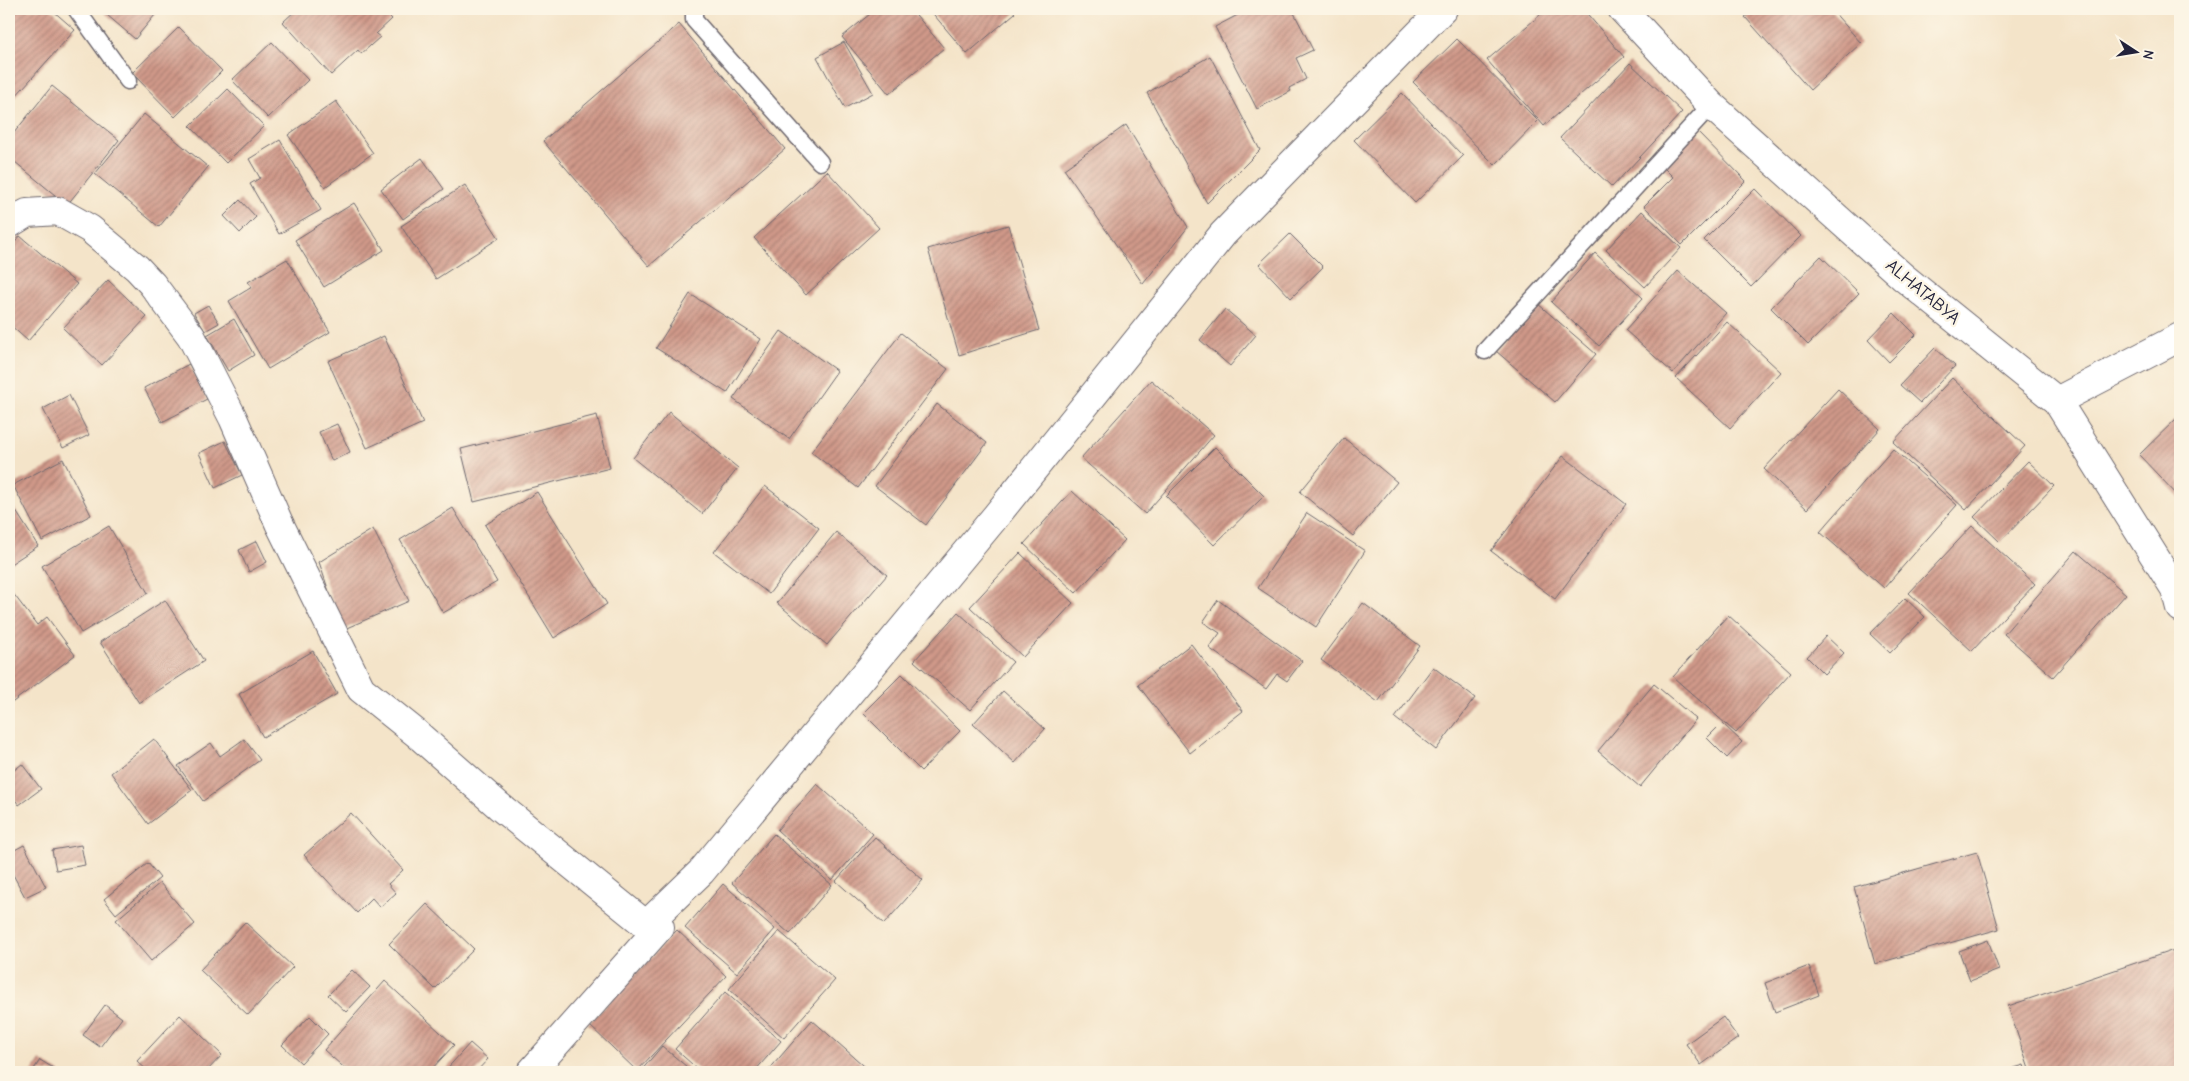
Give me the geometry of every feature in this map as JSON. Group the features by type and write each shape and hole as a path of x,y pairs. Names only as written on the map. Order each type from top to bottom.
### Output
{"street":[{"path":"646,925 701,872 996,516 1223,234 1443,9"},
{"name":"ALHATABYA","path":"1622,9 1711,105 1903,277 2057,400 2175,589 2180,608"},
{"path":"9,224 27,213 58,212 90,229 137,268 152,284 192,336 233,418 280,523 360,689 416,733 499,806 646,925 660,927 531,1072"},
{"path":"2057,400 2180,337"}],"lane":[{"path":"76,9 128,80"},
{"path":"694,9 694,20 820,162"},
{"path":"1485,351 1711,105"}],"building":[{"path":"9,9 51,9 75,30 14,98 9,94"},
{"path":"100,9 160,9 135,39"},
{"path":"297,9 382,9 392,19 376,34 380,37 361,54 358,50 331,75 283,22"},
{"path":"876,9 911,9 944,48 889,94 842,37"},
{"path":"929,9 1011,9 1015,13 967,54"},
{"path":"1249,9 1292,9 1313,50 1296,58 1306,79 1289,88 1291,91 1257,109 1215,27"},
{"path":"1547,9 1583,9 1624,57 1544,126 1487,60"},
{"path":"1755,9 1831,9 1861,43 1810,90 1745,17"},
{"path":"679,24 785,149 649,266 543,141"},
{"path":"179,27 222,71 175,117 132,73"},
{"path":"1457,39 1538,121 1495,165 1413,82"},
{"path":"272,42 308,80 268,118 232,80"},
{"path":"844,42 873,93 845,108 817,57"},
{"path":"1210,56 1260,150 1207,203 1147,93"},
{"path":"1630,63 1682,112 1612,187 1560,138"},
{"path":"52,86 119,140 67,205 9,157 9,139"},
{"path":"228,89 264,126 226,163 190,126"},
{"path":"1402,93 1463,156 1415,203 1354,140"},
{"path":"336,101 373,153 325,187 288,135"},
{"path":"144,114 208,167 159,227 95,174"},
{"path":"1126,125 1188,227 1143,284 1064,169"},
{"path":"1696,130 1746,181 1682,245 1644,206 1673,177 1661,165"},
{"path":"280,140 321,210 279,234 250,184 260,178 249,159"},
{"path":"422,158 444,189 403,219 381,189"},
{"path":"827,171 879,228 806,295 754,238"},
{"path":"465,185 499,238 436,279 401,226"},
{"path":"1755,189 1801,236 1751,287 1704,240"},
{"path":"240,200 256,217 240,233 224,216"},
{"path":"354,203 384,250 324,287 295,240"},
{"path":"1642,211 1681,248 1645,287 1606,250"},
{"path":"1008,225 1039,330 959,355 928,249"},
{"path":"1290,234 1323,267 1291,298 1259,264"},
{"path":"20,236 77,284 28,341 9,324 9,250"},
{"path":"1595,253 1643,298 1599,346 1551,302"},
{"path":"1821,256 1859,293 1808,345 1771,308"},
{"path":"287,259 330,332 268,369 229,301 252,287 248,282"},
{"path":"1678,271 1726,313 1673,373 1625,330"},
{"path":"108,280 147,317 102,365 63,328"},
{"path":"690,294 761,339 727,393 656,348"},
{"path":"1537,303 1596,354 1555,402 1496,351"},
{"path":"208,305 219,323 205,331 194,313"},
{"path":"1225,309 1256,335 1230,366 1200,340"},
{"path":"1894,313 1916,335 1889,362 1868,340"},
{"path":"234,319 254,355 228,371 207,335"},
{"path":"1727,322 1781,372 1730,428 1676,378"},
{"path":"781,331 837,371 789,439 733,399"},
{"path":"901,333 948,369 858,488 811,452"},
{"path":"384,336 423,423 367,448 328,361"},
{"path":"1935,348 1955,366 1920,403 1900,385"},
{"path":"189,364 207,399 162,422 144,388"},
{"path":"1952,378 2025,446 1966,510 1893,442"},
{"path":"1151,380 1214,435 1145,514 1081,458"},
{"path":"1838,389 1880,429 1807,509 1764,469"},
{"path":"69,395 89,435 63,448 43,409"},
{"path":"937,404 987,443 926,525 875,486"},
{"path":"669,412 738,468 702,514 633,458"},
{"path":"597,415 610,468 474,502 461,449"},
{"path":"2180,415 2180,498 2139,455"},
{"path":"337,424 350,452 332,461 319,432"},
{"path":"1344,438 1397,482 1353,536 1300,492"},
{"path":"225,441 242,475 215,488 199,453"},
{"path":"1215,447 1264,496 1214,545 1166,496"},
{"path":"1893,449 1957,505 1884,588 1820,532"},
{"path":"1563,456 1626,504 1555,599 1491,551"},
{"path":"63,459 91,515 42,541 13,485"},
{"path":"2028,461 2054,486 2000,542 1974,517"},
{"path":"765,486 819,528 769,594 714,552"},
{"path":"1072,491 1125,540 1076,593 1024,544"},
{"path":"537,492 607,604 554,638 485,525"},
{"path":"9,500 38,546 9,565"},
{"path":"453,508 497,582 443,613 400,540"},
{"path":"1307,513 1365,551 1316,627 1258,588"},
{"path":"109,526 148,593 81,633 42,566"},
{"path":"1972,526 2035,584 1972,651 1909,593"},
{"path":"373,529 409,601 342,630 319,562"},
{"path":"836,532 887,575 827,645 777,603"},
{"path":"257,541 267,562 249,572 239,550"},
{"path":"2076,551 2126,594 2053,677 2004,634"},
{"path":"1020,553 1073,603 1023,657 970,607"},
{"path":"9,588 37,625 47,617 75,655 9,705"},
{"path":"1905,598 1925,617 1890,653 1870,634"},
{"path":"165,600 204,661 139,703 100,642"},
{"path":"1218,600 1302,661 1287,681 1277,674 1266,689 1209,648 1220,633 1203,622"},
{"path":"1363,603 1420,646 1378,702 1321,660"},
{"path":"958,612 1013,662 970,710 914,661"},
{"path":"1728,615 1791,672 1736,733 1673,677"},
{"path":"1826,636 1844,653 1824,674 1807,657"},
{"path":"1191,644 1243,711 1190,753 1138,685"},
{"path":"313,651 337,694 263,737 239,694"},
{"path":"1433,667 1475,698 1436,750 1395,718"},
{"path":"902,674 960,731 921,771 863,713"},
{"path":"1654,684 1696,719 1640,787 1598,751"},
{"path":"1003,691 1045,729 1015,763 973,724"},
{"path":"1722,723 1742,742 1727,758 1707,738"},
{"path":"154,739 192,790 148,824 111,773"},
{"path":"244,739 260,760 203,801 178,766 211,743 220,756"},
{"path":"22,764 41,789 19,805 9,792 9,774"},
{"path":"817,784 873,834 832,880 777,830"},
{"path":"351,813 403,870 388,884 396,893 380,907 372,898 357,913 304,855"},
{"path":"774,834 832,885 790,934 732,883"},
{"path":"875,837 923,880 884,924 836,881"},
{"path":"24,845 46,887 25,897 9,867 9,853"},
{"path":"81,845 85,865 56,870 52,850"},
{"path":"1977,852 1999,929 1875,964 1854,887"},
{"path":"148,863 160,878 116,914 104,899"},
{"path":"160,883 195,924 151,961 116,920"},
{"path":"723,884 775,929 737,973 685,928"},
{"path":"427,904 474,949 435,989 389,944"},
{"path":"245,922 293,967 248,1015 200,970"},
{"path":"677,930 726,976 637,1071 588,1024"},
{"path":"779,931 835,980 784,1038 729,989"},
{"path":"1988,940 1999,970 1970,981 1959,951"},
{"path":"2180,948 2180,1072 2030,1072 2008,1006"},
{"path":"1809,966 1819,995 1775,1012 1765,983"},
{"path":"352,970 370,987 346,1012 328,995"},
{"path":"385,981 454,1045 429,1072 349,1072 324,1050"},
{"path":"725,992 781,1041 754,1072 701,1072 675,1049"},
{"path":"105,1005 122,1018 100,1047 83,1035"},
{"path":"180,1015 222,1055 206,1072 149,1072 137,1061"},
{"path":"310,1016 328,1034 301,1063 282,1045"},
{"path":"1723,1017 1738,1038 1701,1065 1686,1044"},
{"path":"812,1020 871,1072 767,1072"},
{"path":"470,1043 488,1059 476,1072 444,1072"},
{"path":"662,1046 693,1072 640,1072"},
{"path":"40,1060 60,1072 32,1072"},
{"path":"2024,1065 2026,1072 2001,1072"}]}
